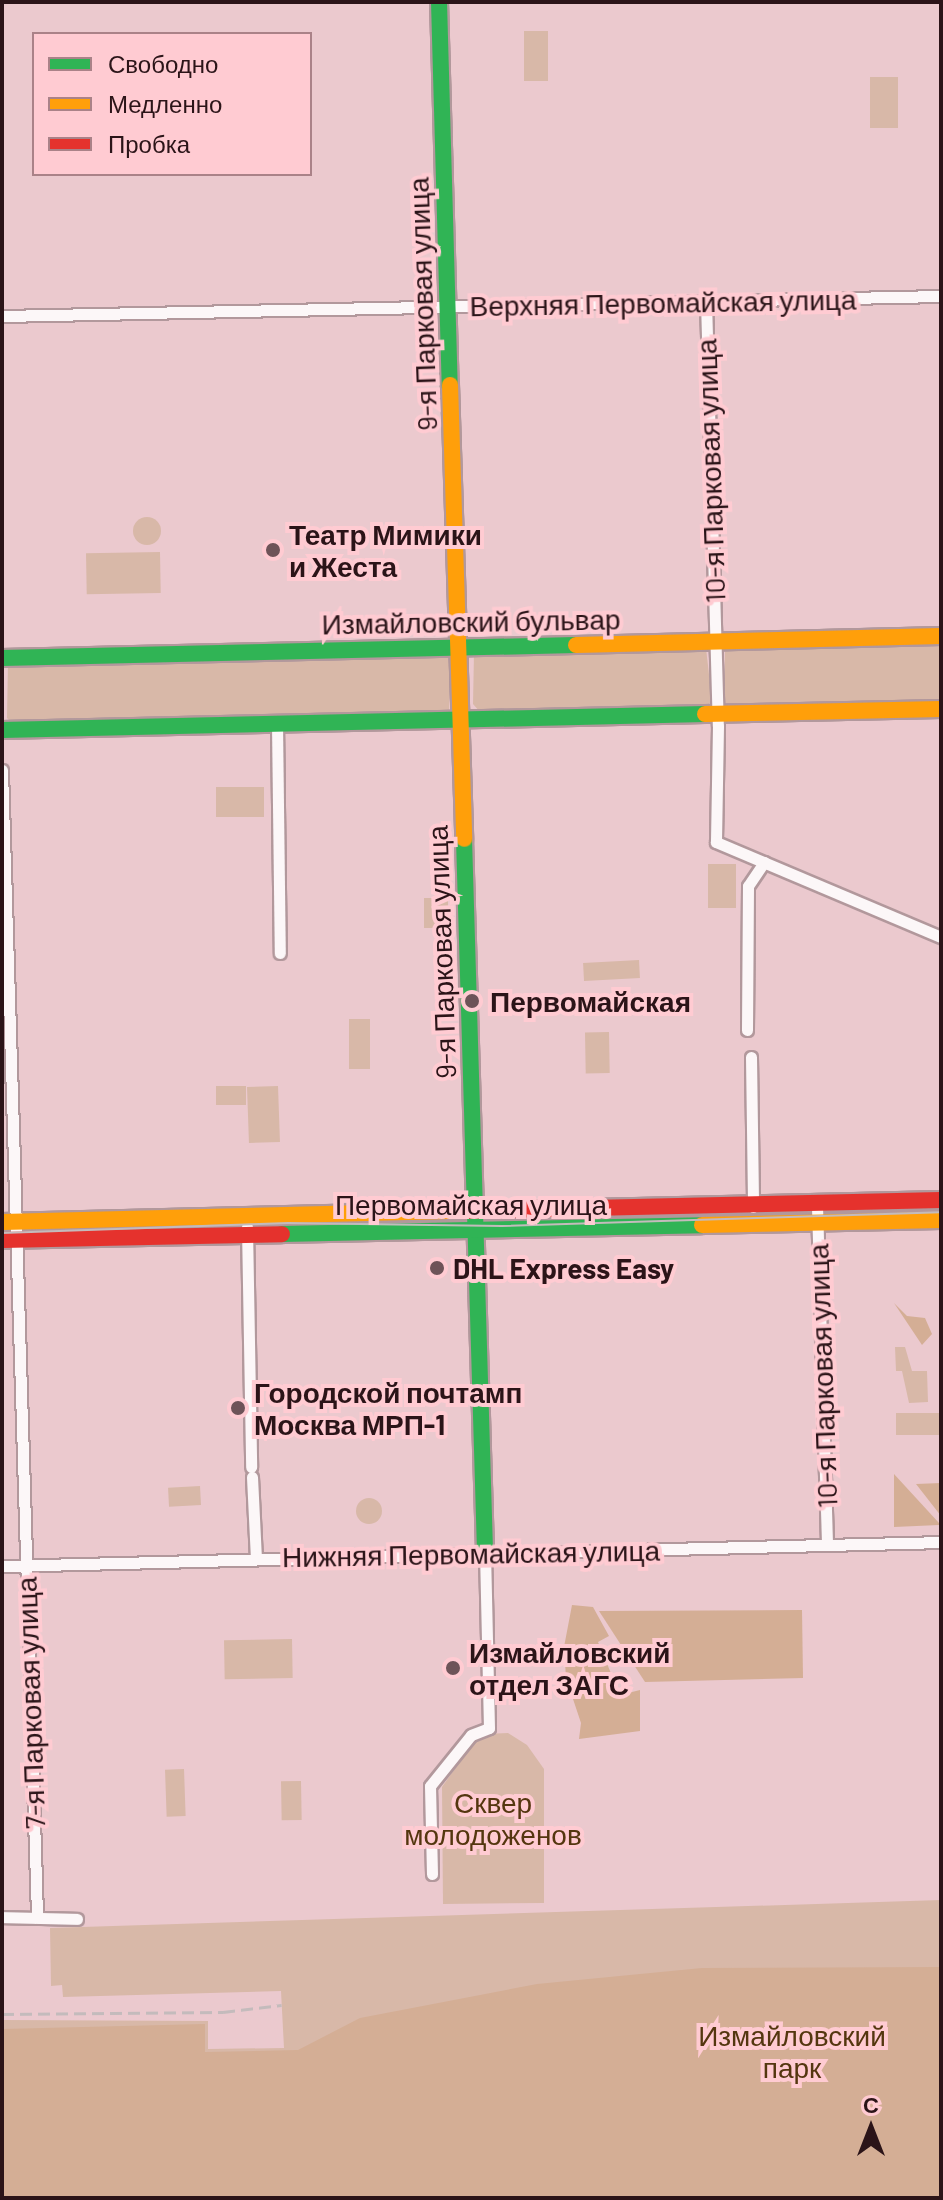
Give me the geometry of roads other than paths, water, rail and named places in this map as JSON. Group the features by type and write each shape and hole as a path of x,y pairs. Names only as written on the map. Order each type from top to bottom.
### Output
{"main road":[{"name":"9-я Парковая улица","path":"439,2 485,1550"},
{"name":"Измайловский бульвар","path":"2,658 941,636"},
{"path":"2,730 941,709"},
{"name":"Первомайская улица","path":"9,1222 246,1223 477,1233 817,1214 941,1200"},
{"name":"Первомайская улица","path":"10,1240 246,1223 753,1207 817,1214 941,1220"}],"street":[{"name":"Верхняя Первомайская улица","path":"2,316 941,296"},
{"name":"10-я Парковая улица","path":"706,301 717,714 716,842 764,862"},
{"path":"277,723 280,953"},
{"name":"7-я Парковая улица","path":"2,770 9,1222 26,1566 37,1917"},
{"path":"747,1030 748,886 764,862 941,937"},
{"path":"751,1057 753,1207"},
{"name":"10-я Парковая улица","path":"817,1214 827,1545"},
{"path":"246,1223 256,1559"},
{"name":"Нижняя Первомайская улица","path":"2,1566 485,1550 941,1542"},
{"name":"9-я Парковая улица","path":"432,1874 430,1786 471,1735 489,1728 485,1550"},
{"path":"2,1917 77,1919"}],"tram line":[{"path":"2,1233 288,1223 502,1226 941,1212"}],"railway":[{"path":"2,2014 223,2012 282,2005"}],"place":[{"name":"Театр Мимики и Жеста","path":"273,550"},
{"name":"Первомайская","path":"472,1001"},
{"name":"DHL Express Easy","path":"437,1268"},
{"name":"Городской почтамп Москва МРП-1","path":"238,1408"},
{"name":"Измайловский отдел ЗАГС","path":"453,1668"}],"park label":[{"name":"Сквер молодоженов","path":"493,1818"},
{"name":"Измайловский парк","path":"792,2051"}]}
